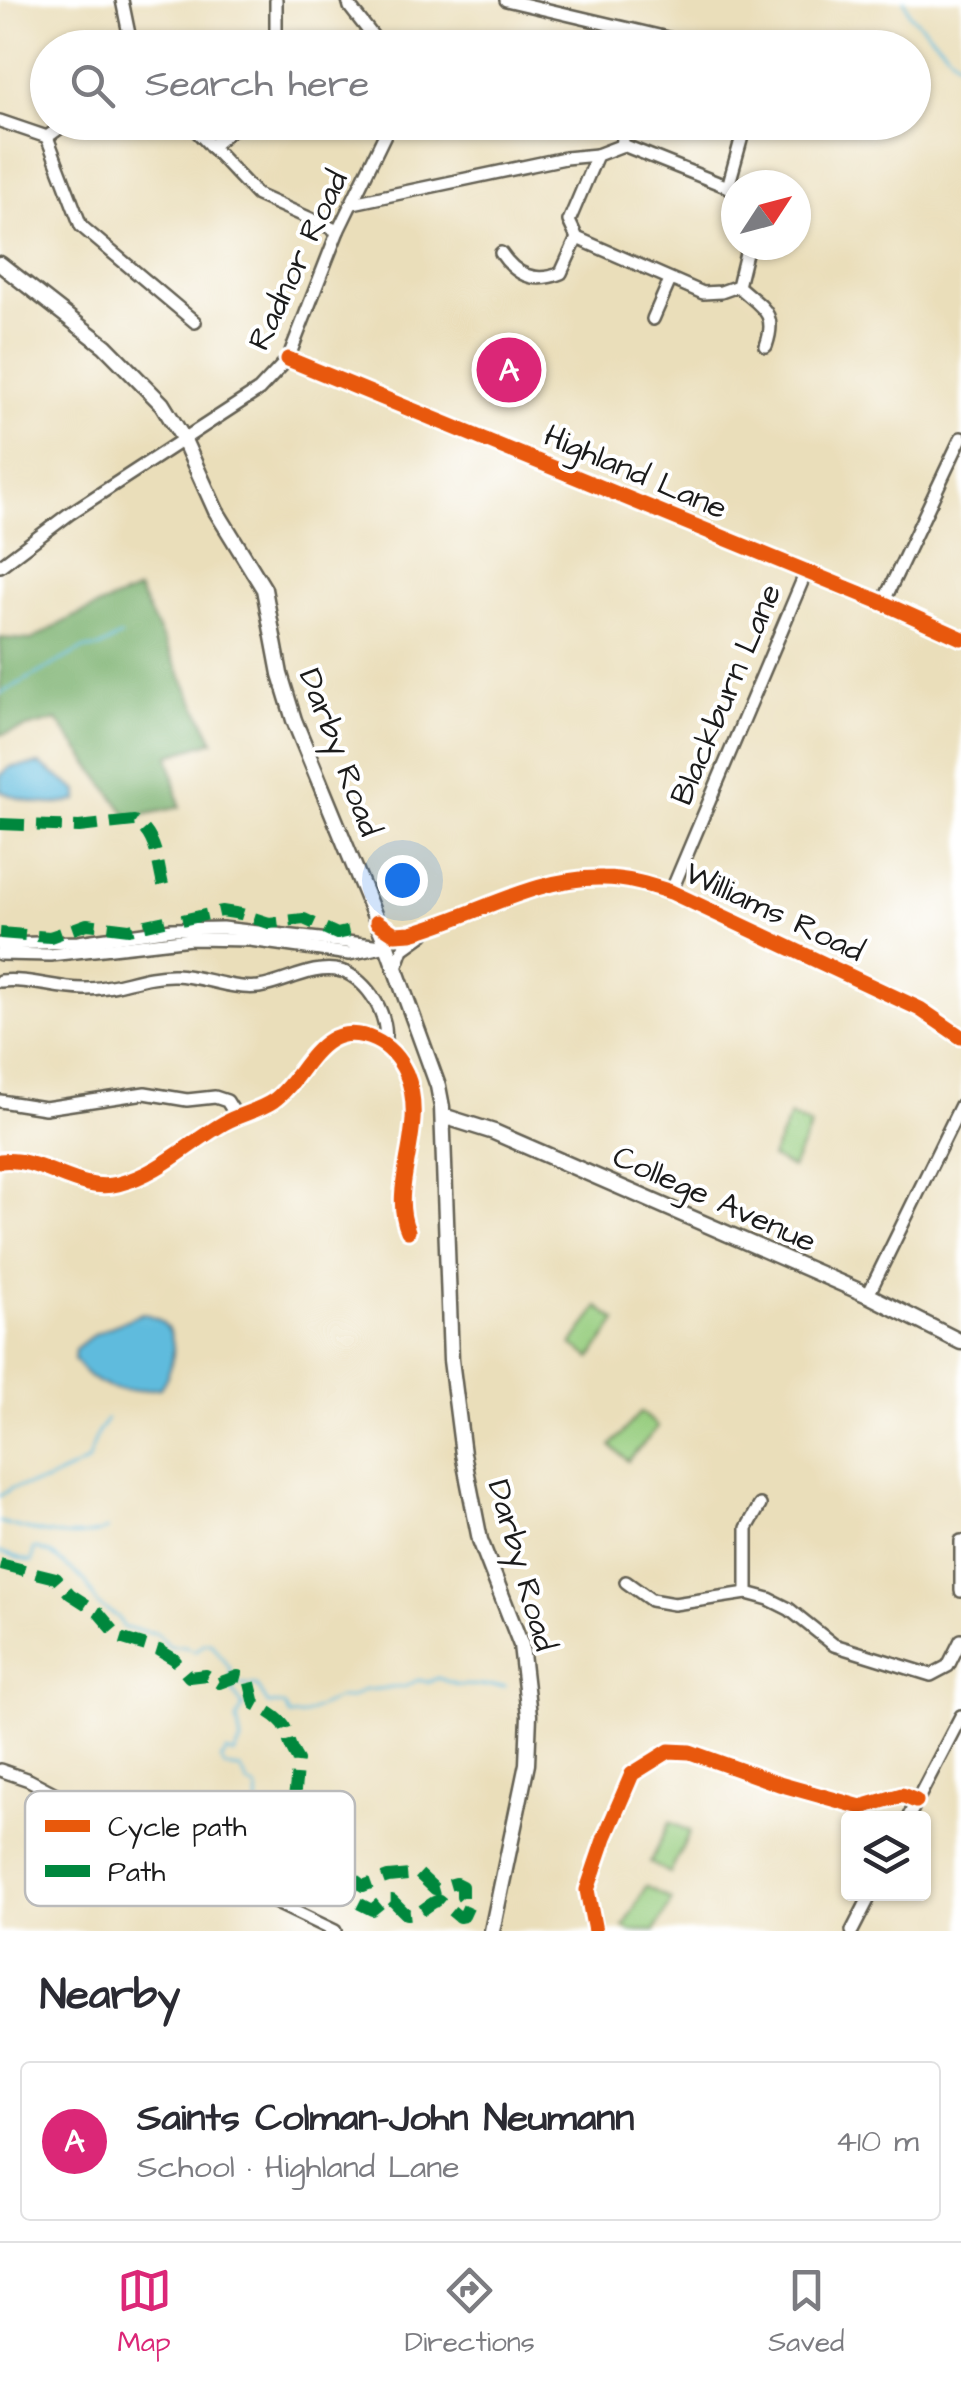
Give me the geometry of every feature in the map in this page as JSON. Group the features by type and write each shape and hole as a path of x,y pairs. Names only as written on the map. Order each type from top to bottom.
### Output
{"main road":[{"name":"Darby Road","path":"0,264 135,374 162,404 184,438 216,511 264,589 280,674 294,720 387,946 432,1068 443,1116 451,1360 463,1454 480,1540 521,1645 529,1715 527,1764 492,1931"},
{"name":"College Avenue","path":"443,1116 494,1132 868,1295 961,1342"}],"street":[{"path":"122,0 128,30"},
{"path":"276,0 276,30"},
{"path":"348,0 368,30"},
{"path":"506,0 634,30"},
{"path":"0,121 30,131"},
{"path":"48,140 80,226 195,322"},
{"path":"205,140 257,195 338,232"},
{"path":"211,147 219,140"},
{"name":"Radnor Road","path":"0,566 69,514 259,390 288,359 338,232 383,140"},
{"path":"623,140 623,145"},
{"path":"736,170 742,140"},
{"path":"353,204 565,158 597,155 623,145 721,186"},
{"path":"597,155 569,221 577,238 704,294 738,286"},
{"path":"501,253 510,265 530,278 549,278 561,273 577,238"},
{"path":"738,286 744,260"},
{"path":"653,319 670,280"},
{"path":"738,286 769,315 773,327 766,346"},
{"name":"Highland Lane","path":"288,359 961,638"},
{"path":"883,603 961,438"},
{"name":"Blackburn Lane","path":"671,892 806,572"},
{"name":"Williams Road","path":"376,922 395,934 441,925 563,881 605,878 637,882 671,892 920,1009 961,1037"},
{"name":"Williams Road","path":"396,972 402,948 441,925"},
{"path":"0,954 75,953 176,934"},
{"path":"0,944 176,934 269,937 356,955 387,946"},
{"path":"0,981 90,989 136,978 174,975 259,986 321,970 343,972 357,978 368,992 386,1029 384,1045"},
{"path":"0,1161 35,1164 91,1185 138,1178 236,1116 268,1105 327,1042 355,1036 384,1045 402,1065 414,1100 415,1122 403,1203 408,1231"},
{"path":"0,1101 46,1108 145,1093 187,1100 210,1096 227,1101 236,1116"},
{"path":"868,1295 961,1105"},
{"path":"746,1593 748,1528 760,1505"},
{"path":"961,1541 961,1590"},
{"path":"626,1582 651,1600 674,1604 746,1593 769,1599 789,1609 834,1644 931,1675 948,1666 961,1640"},
{"path":"911,1811 961,1716"},
{"path":"595,1931 587,1890 604,1837 632,1774 669,1751 692,1753 864,1811"},
{"path":"0,1770 50,1791"},
{"path":"861,1808 902,1795 916,1801"},
{"path":"852,1931 867,1901"},
{"path":"282,1906 334,1931"}],"green space":[{"path":"138,590 214,741 169,755 180,807 129,818 57,720 0,735 0,638 31,640 73,617"},
{"path":"790,1116 811,1126 792,1168 771,1158"},
{"path":"598,1307 617,1321 591,1358 572,1345"},
{"path":"641,1412 658,1427 628,1461 611,1446"},
{"path":"670,1822 690,1831 670,1873 650,1863"},
{"path":"646,1886 672,1900 655,1931 631,1931 624,1927"}],"water":[{"path":"40,764 78,791 78,800 39,803 0,791 0,776 10,767"},
{"path":"142,1313 164,1324 173,1343 171,1366 160,1388 111,1388 92,1378 74,1359 75,1349 94,1334"}],"waterway":[{"path":"904,0 909,13 926,30"},
{"path":"931,35 961,65"},
{"path":"0,694 82,649 99,648 121,636"},
{"path":"0,1496 12,1488 44,1482 87,1462 107,1419"},
{"path":"0,1522 68,1535 107,1529"},
{"path":"0,1552 32,1562 34,1548 51,1554 85,1581 98,1605 118,1617 124,1628 156,1633 169,1646 185,1646 195,1651 211,1643 230,1668 233,1684 257,1686 268,1704 284,1705 290,1716 303,1715 364,1690 404,1687 418,1680 438,1678 457,1685 505,1686"},
{"path":"233,1684 233,1692 243,1706 237,1719 241,1742 234,1755 227,1752 221,1760 225,1767 241,1769 248,1784 257,1791"},
{"path":"293,1922 296,1931"}],"marked path":[{"path":"0,824 79,827 134,821 152,841 163,885"},
{"path":"182,920 222,911 269,923 304,919 337,934 359,929"},
{"path":"0,933 50,937 87,924 129,929 165,921"},
{"path":"0,1564 56,1578 70,1594 98,1612 120,1638 159,1650 174,1659 189,1677 206,1675 219,1683 238,1676 249,1679 255,1704 286,1729 298,1760 295,1791"},
{"path":"355,1880 363,1886 388,1877 419,1874 435,1889 456,1883 462,1886 462,1897 469,1905 464,1916 459,1917 439,1900 406,1914 392,1900 384,1900 372,1910 355,1902"}],"cycle path":[{"path":"288,359 961,638"},
{"path":"377,922 395,934 411,933 554,883 603,878 629,881 671,892 920,1009 961,1037"},
{"path":"0,1161 30,1164 88,1184 103,1186 133,1179 160,1166 224,1123 273,1101 327,1042 356,1034 375,1040 394,1054 406,1073 412,1094 411,1135 402,1195 408,1231"},
{"path":"595,1931 587,1890 605,1837 632,1774 669,1751 690,1752 779,1784 861,1807 902,1795 916,1801"}],"place":[{"name":"Saints Colman-John Neumann","path":"509,370"}]}
